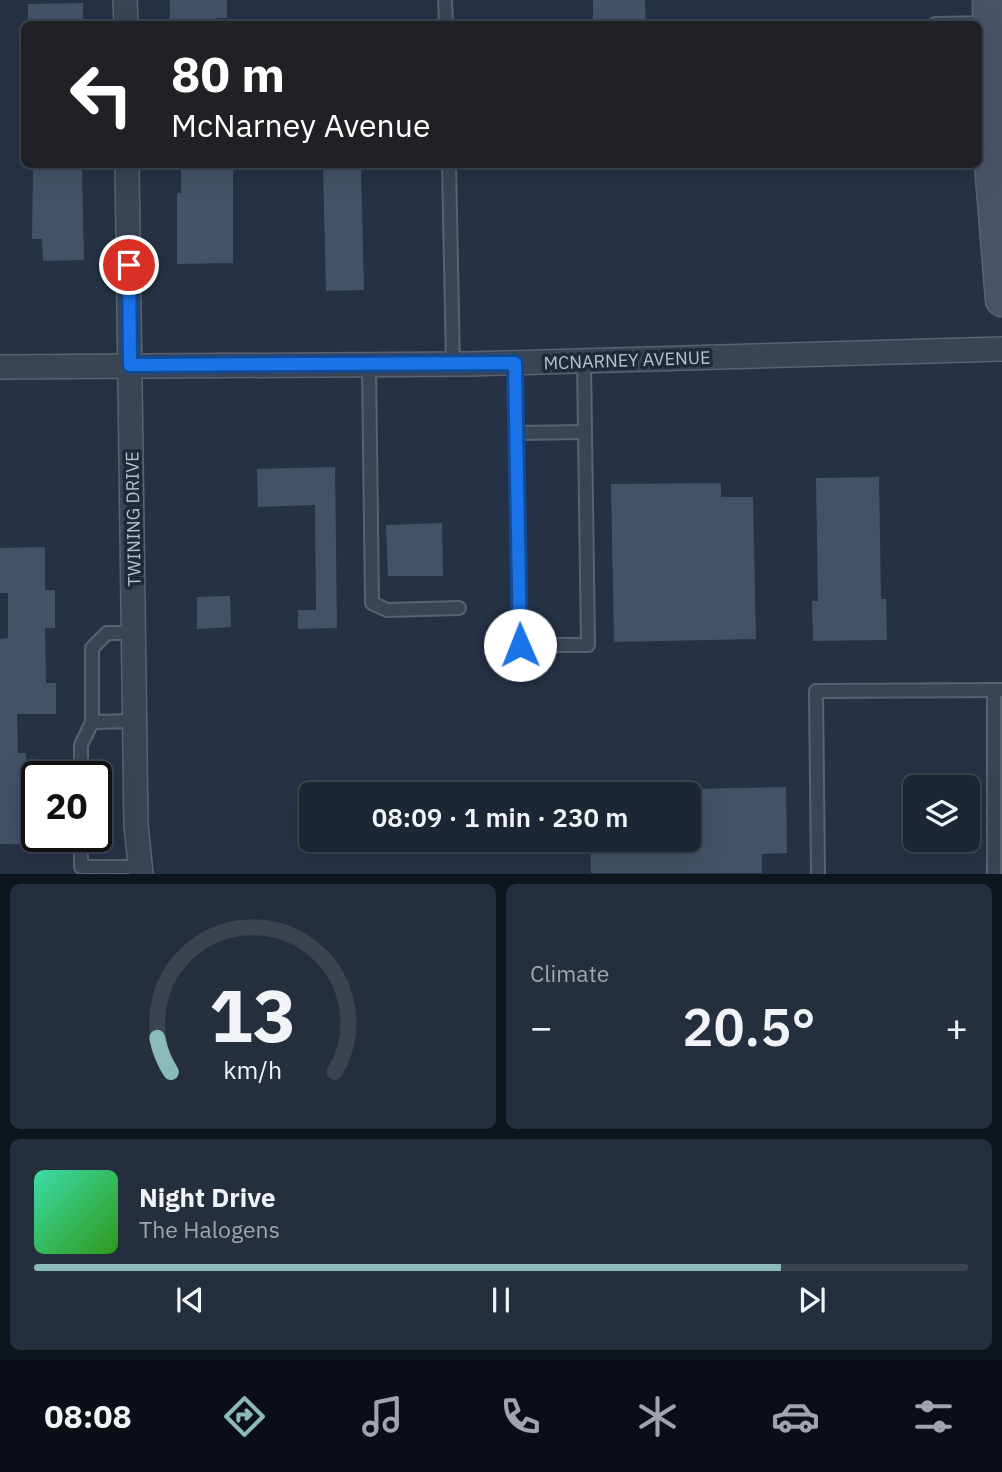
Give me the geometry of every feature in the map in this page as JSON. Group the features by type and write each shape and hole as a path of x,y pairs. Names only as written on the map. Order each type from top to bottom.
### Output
{"main road":[{"path":"993,15 991,164 1002,300"}],"street":[{"path":"125,0 126,21"},
{"name":"TWINING DRIVE","path":"127,168 136,633 136,825 141,870"},
{"name":"MCNARNEY AVENUE","path":"0,367 515,363 1002,349"}],"lane":[{"path":"445,0 446,21"},
{"path":"954,21 993,15"},
{"path":"449,168 453,364"},
{"path":"515,363 520,645 588,645 584,361"},
{"path":"369,365 372,603 387,610 459,608"},
{"path":"517,433 585,432"},
{"path":"81,761 81,745 92,722 92,648 107,632 136,633"},
{"path":"817,873 816,691 998,690 994,873"},
{"path":"92,722 136,721"},
{"path":"81,852 81,867 141,870"}],"building":[{"path":"170,0 227,0 227,18 217,18 217,21 170,21"},
{"path":"593,0 645,0 646,21 593,21"},
{"path":"83,3 83,21 28,21 28,4"},
{"path":"181,168 233,168 233,263 177,264 177,193 181,193"},
{"path":"323,168 361,168 364,290 326,291"},
{"path":"82,169 84,260 43,261 42,239 32,239 33,170"},
{"path":"335,467 337,628 298,629 298,610 316,610 315,505 258,507 257,469"},
{"path":"879,477 881,599 886,599 887,640 813,641 812,601 818,601 816,478"},
{"path":"721,483 721,497 753,497 756,639 614,642 611,484"},
{"path":"442,523 443,576 388,576 386,525"},
{"path":"45,547 45,590 55,590 55,628 45,628 46,683 56,683 56,714 17,714 18,753 26,753 26,761 21,761 21,844 0,844 0,639 8,638 8,593 0,593 0,548"},
{"path":"230,596 231,627 197,629 197,597"},
{"path":"786,787 787,853 762,854 762,873 591,873 590,852 701,852 701,789"}],"route":[{"path":"129,265 130,365 515,363 520,645"}]}
